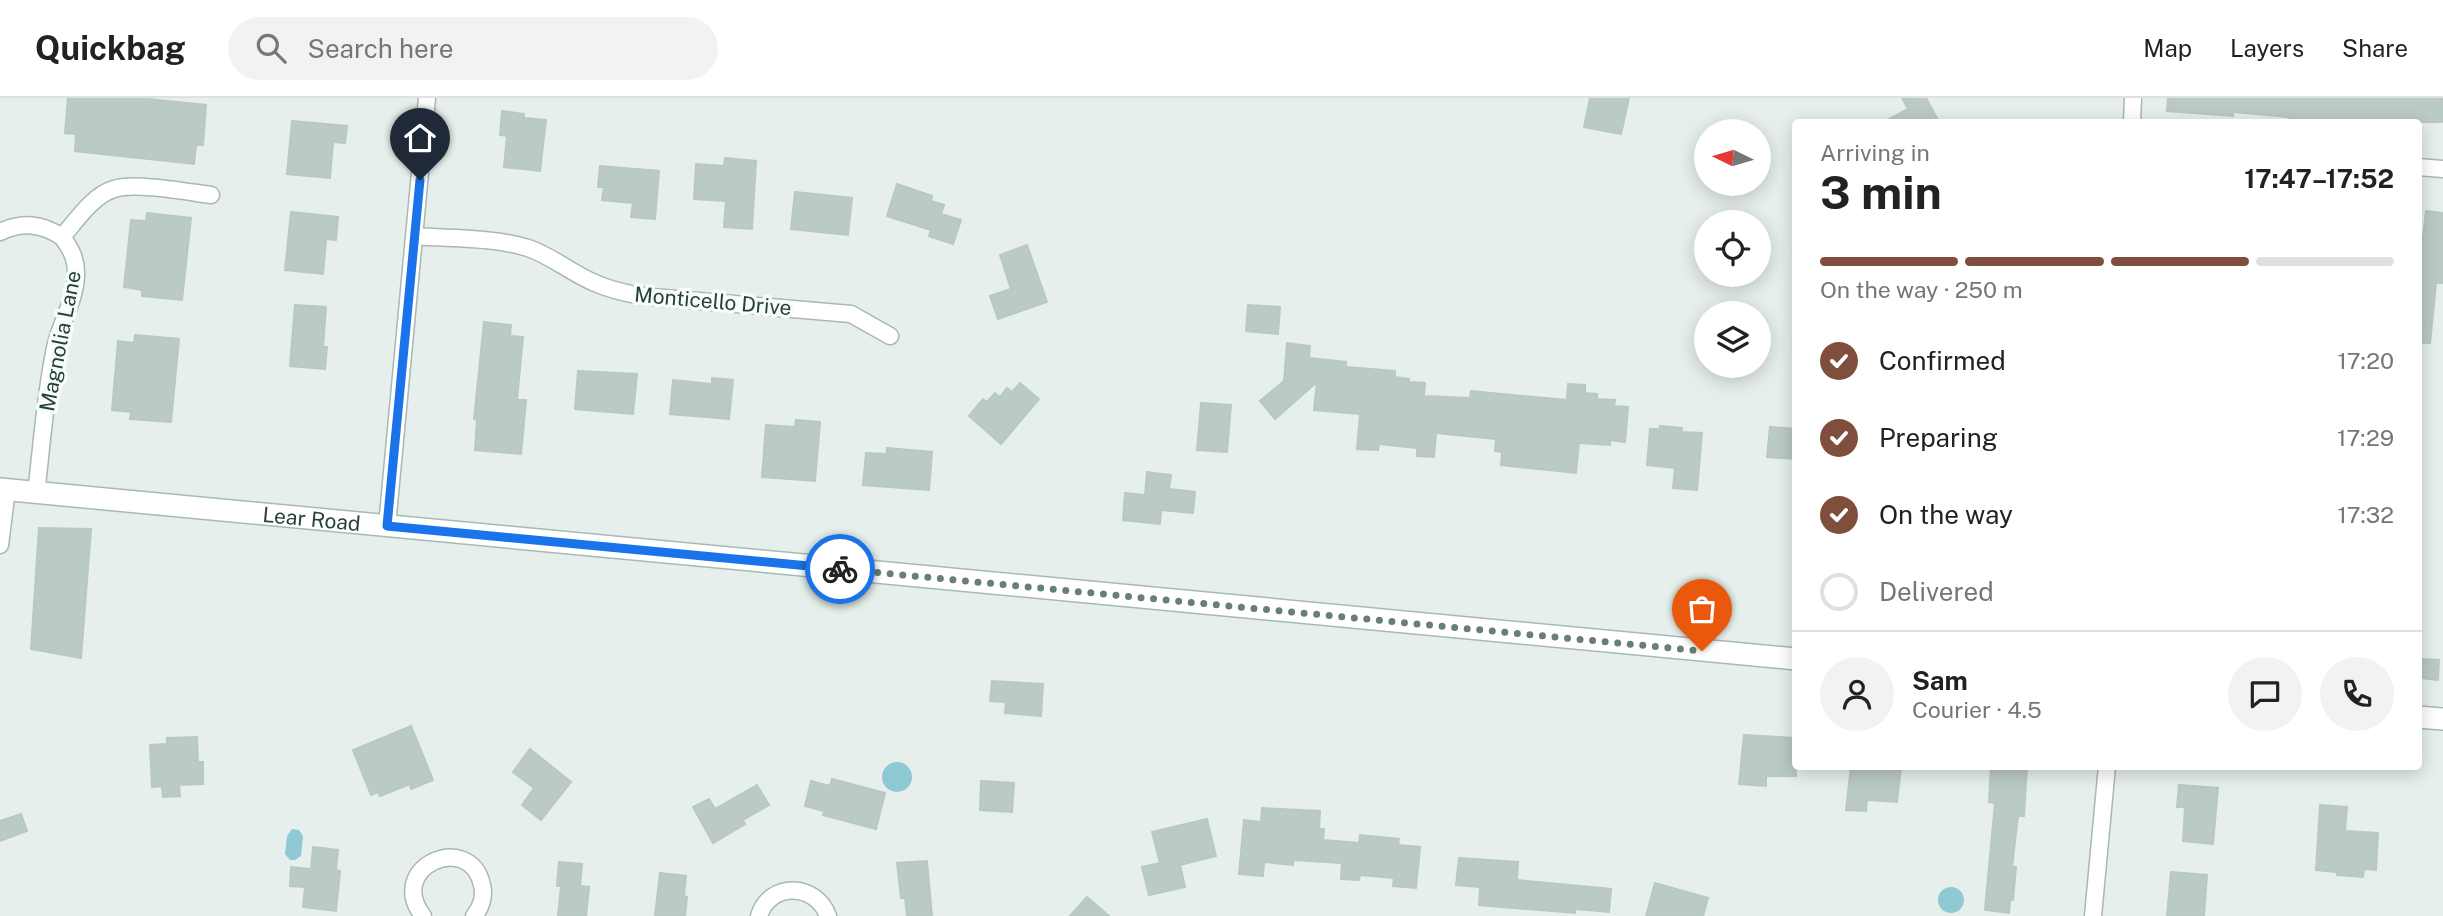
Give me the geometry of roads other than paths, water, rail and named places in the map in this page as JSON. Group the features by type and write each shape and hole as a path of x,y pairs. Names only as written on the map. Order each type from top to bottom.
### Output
{"street":[{"path":"387,526 428,98"},
{"path":"2132,119 2133,98"},
{"path":"2422,167 2443,169"},
{"path":"0,232 29,224 51,229 62,237 96,200 115,188 140,187 211,195"},
{"name":"Monticello Drive","path":"415,236 501,243 526,248 617,292 851,314 890,336"},
{"name":"Magnolia Lane","path":"36,493 55,347 76,274 76,262 62,237"},
{"path":"0,545 3,489"},
{"name":"Lear Road","path":"3,489 1792,659"},
{"path":"2422,716 2443,719"},
{"path":"2092,916 2107,770"},
{"path":"423,916 413,897 414,884 419,873 427,864 450,857 462,860 479,876 483,888 482,900 474,916"},
{"path":"760,916 768,900 779,892 792,889 805,891 816,897 825,907 828,916"}],"water":[{"path":"897,762 907,767 912,777 907,787 897,792 887,787 882,777 887,767"},
{"path":"292,829 299,830 303,836 301,856 295,860 290,860 285,854 287,836"},
{"path":"1951,887 1960,891 1964,900 1960,909 1951,913 1942,909 1938,900 1942,891"}]}
